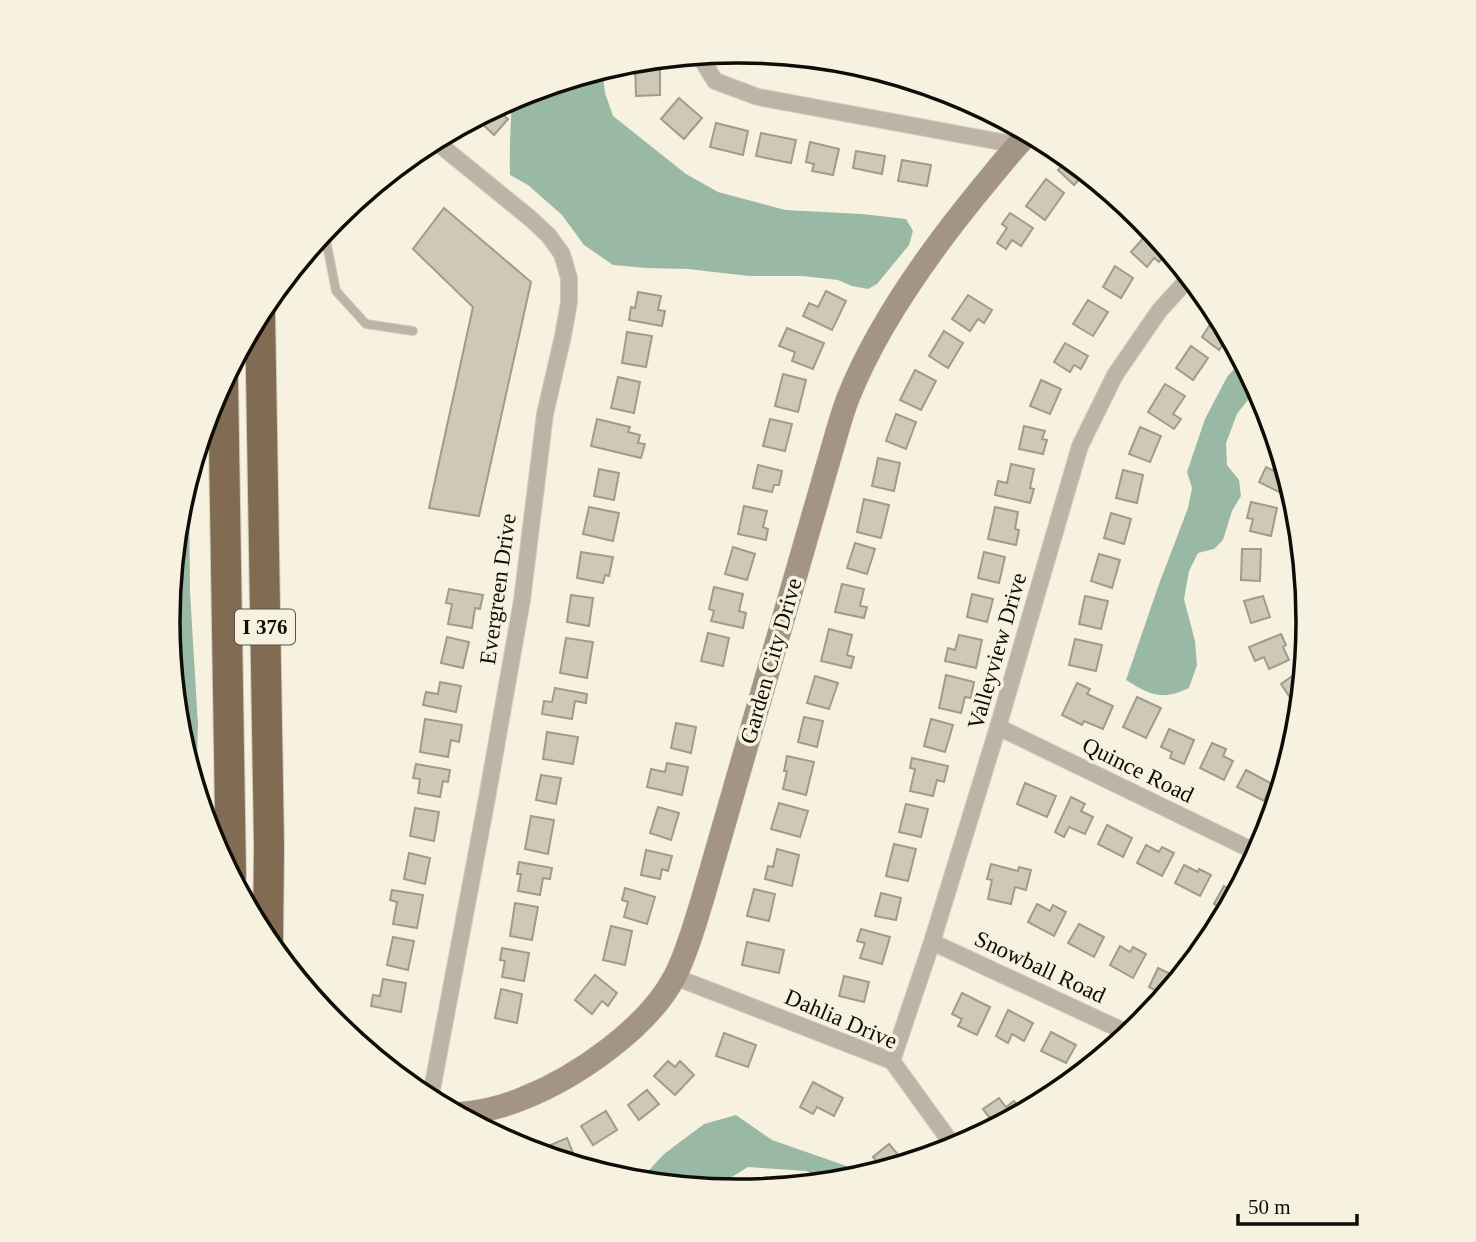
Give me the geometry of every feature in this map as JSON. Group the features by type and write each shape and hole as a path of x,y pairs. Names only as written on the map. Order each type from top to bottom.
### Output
{"highway":[{"name":"I 376","path":"260,333 268,922"},
{"name":"I 376","path":"223,404 231,853"}],"street":[{"path":"704,64 715,81 758,97 1017,138"},
{"name":"Garden City Drive","path":"474,1112 523,1099 554,1085 591,1062 628,1034 656,1005 675,977 702,901 848,398 885,325 914,279 953,222 1022,141"},
{"name":"Evergreen Drive","path":"432,1088 522,600 545,414 569,302 569,278 562,254 549,236 443,148"},
{"name":"Valleyview Drive","path":"892,1061 932,942 998,727 1080,446 1115,375 1159,311 1183,284"},
{"name":"Quince Road","path":"998,727 1248,848"},
{"name":"Snowball Road","path":"932,942 1119,1029"},
{"name":"Dahlia Drive","path":"675,977 892,1061 948,1138"}],"lane":[{"path":"326,244 335,291 366,324 413,331"}],"green space":[{"path":"603,80 613,116 686,174 718,192 785,210 906,219 913,231 909,245 877,284 868,289 838,280 803,276 749,276 613,265 584,245 562,215 528,185 510,175 511,111"},
{"path":"1235,368 1250,398 1237,414 1226,443 1227,465 1239,480 1241,496 1232,511 1223,540 1214,549 1198,553 1189,571 1184,599 1195,641 1197,665 1189,688 1163,695 1149,693 1126,680 1188,508 1192,488 1187,472 1205,419 1227,377"},
{"path":"189,522 190,592 198,725 197,756 181,657 181,585"},
{"path":"736,1115 772,1140 850,1167 813,1174 748,1167 729,1179 648,1171 664,1154 704,1124"}],"building":[{"path":"660,69 660,95 636,96 635,73"},
{"path":"679,98 702,118 684,139 661,119"},
{"path":"503,115 508,119 494,135 483,125"},
{"path":"716,123 748,131 743,155 710,147"},
{"path":"761,133 796,140 791,163 756,156"},
{"path":"810,142 839,149 833,175 812,171 814,164 806,162"},
{"path":"856,151 885,156 882,174 853,168"},
{"path":"902,160 931,165 927,186 898,181"},
{"path":"1061,166 1079,179 1074,185 1058,170"},
{"path":"1046,179 1064,193 1045,220 1026,206"},
{"path":"444,208 531,282 479,516 429,508 473,307 413,249"},
{"path":"1010,213 1033,228 1021,246 1012,240 1006,249 997,243 1007,228 1002,224"},
{"path":"1144,238 1162,258 1159,262 1154,258 1147,267 1131,252"},
{"path":"1115,266 1133,278 1121,298 1103,287"},
{"path":"826,291 846,301 832,330 803,316 809,303 818,307"},
{"path":"638,292 661,296 658,310 665,311 662,326 629,320"},
{"path":"968,295 992,310 984,323 978,319 970,331 952,319"},
{"path":"1088,300 1108,312 1093,336 1073,324"},
{"path":"1210,324 1223,345 1219,350 1202,337"},
{"path":"787,328 824,343 813,369 792,361 795,352 779,346"},
{"path":"944,331 963,343 948,368 929,356"},
{"path":"627,332 652,336 646,367 622,363"},
{"path":"1065,343 1088,356 1081,369 1074,365 1070,372 1054,362"},
{"path":"1191,346 1208,358 1193,380 1176,368"},
{"path":"915,370 936,381 921,410 900,400"},
{"path":"783,374 806,380 798,412 775,406"},
{"path":"618,377 640,382 634,413 611,408"},
{"path":"1041,380 1061,389 1050,414 1030,406"},
{"path":"1165,384 1185,396 1173,414 1181,419 1174,429 1148,412"},
{"path":"896,414 916,422 906,449 886,441"},
{"path":"597,419 630,427 628,432 640,435 638,443 645,444 641,458 591,446"},
{"path":"770,419 792,424 785,451 763,446"},
{"path":"1024,426 1045,431 1042,439 1047,440 1043,454 1019,449"},
{"path":"1140,427 1161,436 1150,462 1129,454"},
{"path":"878,458 900,463 894,491 872,486"},
{"path":"1011,464 1034,469 1030,488 1034,489 1030,503 995,495 998,481 1007,483"},
{"path":"758,465 782,471 779,485 774,485 772,492 753,488"},
{"path":"1266,467 1274,471 1281,493 1259,482"},
{"path":"599,469 619,473 614,500 594,496"},
{"path":"1123,470 1143,475 1137,503 1116,498"},
{"path":"864,499 889,505 881,538 857,532"},
{"path":"1251,502 1277,508 1271,536 1250,531 1253,519 1247,518"},
{"path":"744,506 767,511 763,527 768,529 766,540 738,534"},
{"path":"589,507 619,513 613,541 583,534"},
{"path":"995,507 1018,512 1016,545 988,539"},
{"path":"1111,513 1131,519 1124,544 1104,538"},
{"path":"855,543 875,549 867,574 847,568"},
{"path":"733,547 755,554 747,580 725,574"},
{"path":"1242,549 1261,549 1260,581 1241,580"},
{"path":"581,552 613,557 609,576 605,575 603,583 577,578"},
{"path":"984,552 1005,557 999,583 978,578"},
{"path":"1099,554 1120,560 1112,588 1091,581"},
{"path":"842,584 864,589 860,606 867,607 864,618 835,612"},
{"path":"714,587 743,594 739,611 746,613 743,628 711,621 714,611 709,609"},
{"path":"449,589 483,595 480,609 475,608 472,628 448,624 452,604 446,603"},
{"path":"972,594 993,599 987,622 967,617"},
{"path":"571,595 593,598 589,626 567,622"},
{"path":"1085,596 1108,601 1101,629 1079,624"},
{"path":"1263,596 1270,617 1251,623 1244,601"},
{"path":"829,629 852,635 847,655 854,657 851,668 821,661"},
{"path":"708,633 729,638 723,666 701,661"},
{"path":"1281,634 1289,660 1269,669 1264,657 1255,661 1249,647"},
{"path":"959,635 982,640 976,668 945,661 948,648 955,650"},
{"path":"447,637 469,642 463,668 441,663"},
{"path":"566,638 593,642 587,678 560,673"},
{"path":"1075,639 1102,645 1096,671 1069,665"},
{"path":"946,675 974,682 971,698 965,697 961,713 939,708"},
{"path":"815,676 838,683 829,709 807,703"},
{"path":"1293,676 1290,698 1281,684"},
{"path":"440,682 461,686 456,712 423,705 426,692 438,694"},
{"path":"1077,683 1090,689 1087,694 1113,706 1103,729 1084,721 1082,725 1062,715"},
{"path":"555,688 587,694 586,703 575,701 572,719 542,714 544,701 552,702"},
{"path":"1137,697 1161,708 1146,738 1123,727"},
{"path":"804,717 823,721 817,747 798,742"},
{"path":"425,719 462,725 459,742 451,740 448,757 420,752"},
{"path":"931,719 953,725 945,752 924,746"},
{"path":"676,723 696,727 691,753 671,748"},
{"path":"1169,729 1194,740 1184,764 1170,758 1172,752 1161,747"},
{"path":"547,732 578,737 573,764 543,759"},
{"path":"1212,743 1226,749 1223,756 1233,761 1224,780 1200,768"},
{"path":"787,756 814,762 806,795 783,789"},
{"path":"912,758 948,766 944,782 937,780 933,796 910,791 915,769 910,768"},
{"path":"667,763 688,767 682,795 647,787 651,769 665,772"},
{"path":"416,764 450,770 448,782 443,781 440,797 418,793 420,779 413,778"},
{"path":"1246,770 1271,784 1264,801 1237,787"},
{"path":"541,775 561,778 556,804 536,800"},
{"path":"1025,783 1056,796 1047,817 1017,804"},
{"path":"1071,797 1085,804 1081,811 1093,817 1085,834 1069,827 1064,837 1055,832"},
{"path":"779,803 808,811 800,837 771,829"},
{"path":"906,804 928,809 921,837 899,832"},
{"path":"658,807 679,813 671,840 650,833"},
{"path":"415,808 439,812 434,841 410,836"},
{"path":"531,816 554,820 548,854 525,849"},
{"path":"1107,825 1132,838 1123,857 1098,844"},
{"path":"894,844 916,849 908,881 886,876"},
{"path":"1146,845 1159,852 1162,847 1174,853 1162,876 1137,863"},
{"path":"777,849 799,855 792,886 765,879 768,866 773,867"},
{"path":"646,850 672,856 668,871 662,869 660,879 641,875"},
{"path":"409,853 430,858 425,884 404,879"},
{"path":"519,862 552,868 550,879 543,878 540,895 518,891 521,874 517,874"},
{"path":"991,864 1018,871 1019,867 1031,870 1026,890 1015,887 1011,904 988,899 992,880 987,879"},
{"path":"1184,865 1211,875 1200,896 1175,883"},
{"path":"1224,886 1227,888 1217,906 1214,904"},
{"path":"625,888 655,897 647,924 624,917 628,902 622,900"},
{"path":"754,889 775,894 769,921 747,916"},
{"path":"392,890 423,895 417,928 393,924 397,902 390,900"},
{"path":"881,893 901,898 896,920 875,916"},
{"path":"515,903 538,907 532,940 510,936"},
{"path":"1037,904 1050,911 1053,905 1066,912 1054,936 1028,922"},
{"path":"1079,924 1104,937 1094,957 1068,943"},
{"path":"611,926 632,931 625,965 603,960"},
{"path":"861,929 890,937 882,964 860,958 865,943 857,941"},
{"path":"393,937 414,941 408,970 387,965"},
{"path":"747,942 784,950 779,973 742,965"},
{"path":"1120,946 1130,952 1133,947 1146,954 1133,978 1110,965"},
{"path":"502,948 529,953 524,981 502,977 505,961 500,960"},
{"path":"1158,968 1170,974 1156,991 1149,987"},
{"path":"595,975 617,993 608,1006 602,1001 592,1014 575,1000"},
{"path":"844,976 869,982 864,1002 839,996"},
{"path":"383,979 406,983 401,1012 371,1006 373,995 380,996"},
{"path":"501,989 522,994 517,1023 495,1018"},
{"path":"962,993 990,1007 977,1035 958,1026 962,1019 952,1014"},
{"path":"1008,1010 1033,1023 1024,1041 1012,1034 1008,1043 996,1036"},
{"path":"1051,1032 1076,1045 1066,1063 1041,1051"},
{"path":"724,1033 756,1045 748,1067 716,1056"},
{"path":"668,1061 675,1067 680,1061 694,1075 675,1095 654,1076"},
{"path":"813,1082 843,1098 834,1116 817,1107 813,1114 800,1107"},
{"path":"647,1090 659,1104 639,1120 628,1105"},
{"path":"999,1098 1006,1107 1014,1101 1016,1104 990,1118 983,1109"},
{"path":"606,1111 617,1130 593,1145 581,1126"},
{"path":"567,1138 573,1153 559,1149 549,1146"},
{"path":"889,1144 898,1155 877,1161 873,1157"}]}
